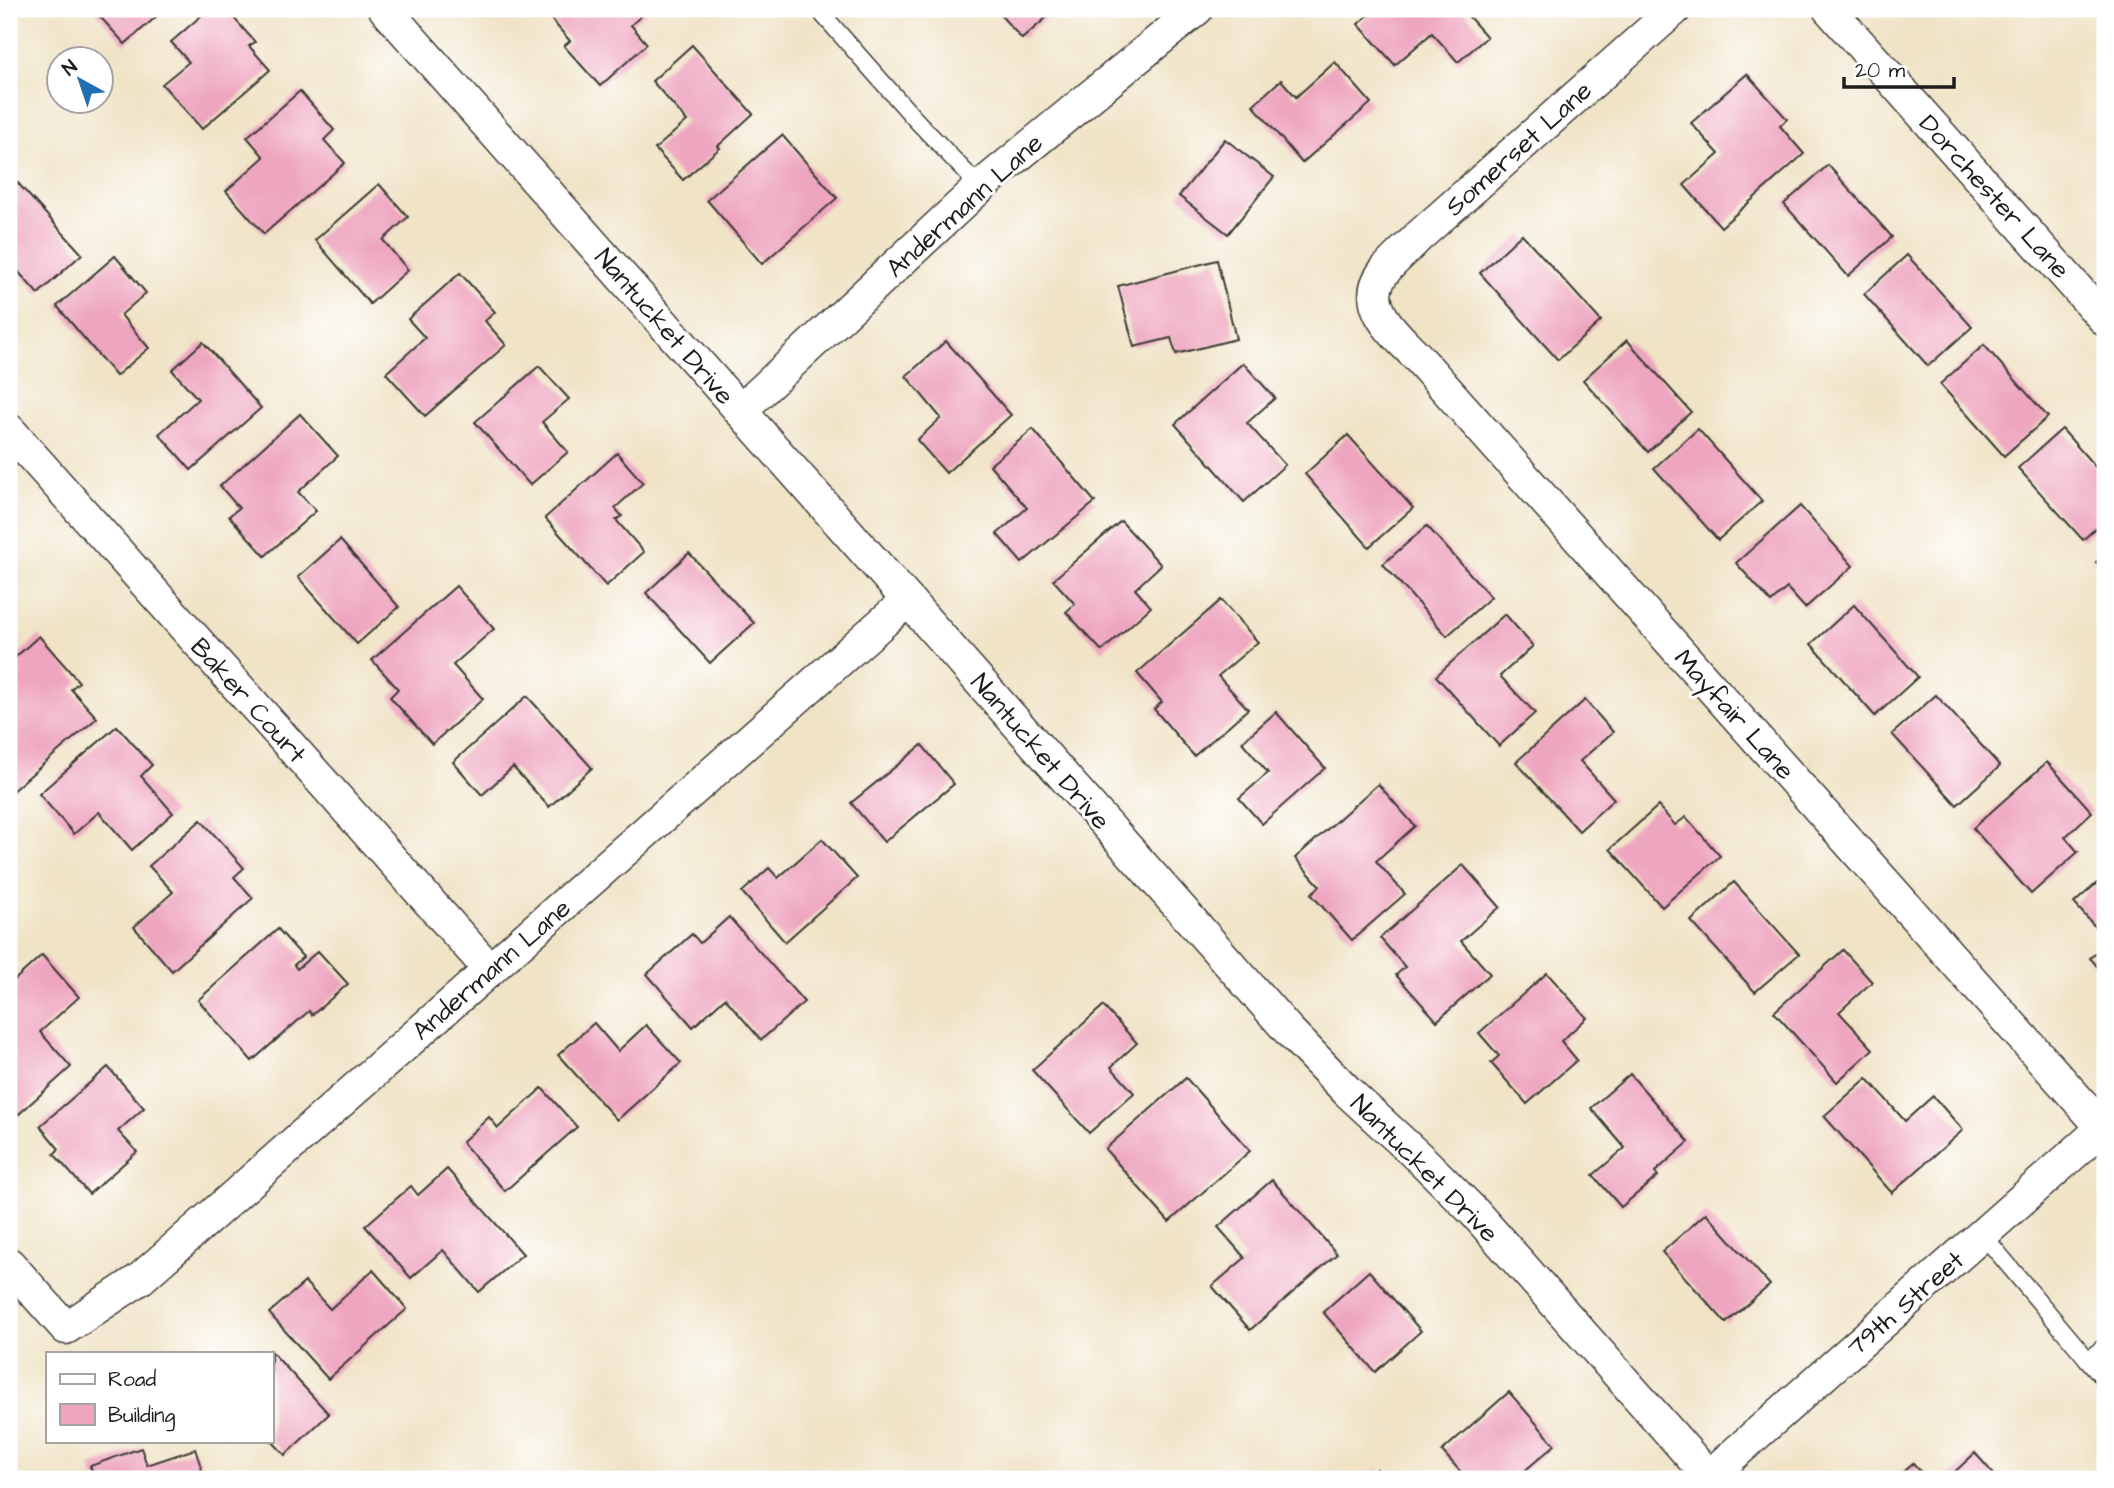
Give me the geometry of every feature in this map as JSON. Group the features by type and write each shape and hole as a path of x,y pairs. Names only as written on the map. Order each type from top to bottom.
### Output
{"street":[{"name":"Nantucket Drive","path":"385,9 1289,1031 1348,1092 1475,1213 1709,1478"},
{"name":"Andermann Lane","path":"740,411 980,187 1197,9"},
{"name":"Somerset Lane","path":"1374,296 1382,275 1418,237 1675,9"},
{"name":"Dorchester Lane","path":"1829,9 2105,320"},
{"name":"Mayfair Lane","path":"1374,296 1379,314 1389,328 2104,1127"},
{"name":"Baker Court","path":"9,430 490,970"},
{"name":"Andermann Lane","path":"9,1264 66,1328 140,1279 908,600"},
{"name":"79th Street","path":"1709,1478 2104,1127"}],"lane":[{"path":"820,9 915,119 980,187"},
{"path":"1983,1235 2105,1380"},
{"path":"2088,1360 2105,1346"}],"building":[{"path":"93,9 165,9 125,44"},
{"path":"209,9 226,9 255,42 249,46 270,70 202,129 162,84 189,62 171,42"},
{"path":"560,9 649,9 631,25 647,44 600,86 564,46 570,41 550,18"},
{"path":"995,9 1056,9 1022,39"},
{"path":"1375,9 1462,9 1487,37 1458,62 1432,33 1395,65 1358,24"},
{"path":"692,45 753,114 683,180 655,149 687,121 652,81"},
{"path":"1335,62 1371,103 1302,163 1253,105 1281,80 1296,97"},
{"path":"1747,74 1787,119 1780,126 1804,154 1721,227 1684,185 1719,154 1691,123"},
{"path":"300,91 334,130 324,140 345,163 264,234 226,191 264,157 247,137"},
{"path":"782,135 837,198 762,264 707,200"},
{"path":"1225,139 1274,177 1228,234 1179,196"},
{"path":"1828,165 1892,237 1848,276 1784,204"},
{"path":"16,181 82,254 38,294 9,261 9,188"},
{"path":"379,184 408,217 383,240 408,270 370,304 315,240"},
{"path":"1522,234 1601,321 1558,360 1480,273"},
{"path":"1907,255 1972,327 1928,366 1864,294"},
{"path":"115,256 146,293 121,315 149,348 116,376 57,306"},
{"path":"1217,260 1236,339 1176,354 1171,338 1134,347 1118,286"},
{"path":"460,273 495,312 485,321 506,345 425,416 386,373 425,338 408,319"},
{"path":"1627,340 1691,412 1648,452 1583,380"},
{"path":"946,341 1011,415 946,473 917,440 941,418 906,376"},
{"path":"203,342 261,408 191,470 159,434 198,399 172,370"},
{"path":"1984,345 2048,417 2004,456 1940,384"},
{"path":"1243,363 1275,398 1247,423 1285,465 1244,502 1175,424"},
{"path":"539,366 569,399 542,422 568,452 530,485 475,422"},
{"path":"300,414 338,456 298,492 316,511 265,556 229,516 239,508 220,486"},
{"path":"1033,429 1095,502 1022,563 997,534 1027,508 990,465"},
{"path":"1698,429 1762,501 1718,540 1654,468"},
{"path":"2062,429 2105,478 2105,519 2083,540 2018,468"},
{"path":"1348,435 1413,508 1369,547 1305,474"},
{"path":"617,453 643,483 615,508 622,516 616,520 644,552 606,586 545,518"},
{"path":"1800,506 1853,566 1805,608 1787,588 1771,602 1736,563"},
{"path":"1121,521 1161,565 1135,589 1151,607 1102,651 1066,612 1075,604 1053,580"},
{"path":"1427,526 1491,597 1447,636 1383,564"},
{"path":"340,540 399,607 357,644 298,577"},
{"path":"689,553 754,623 710,663 646,593"},
{"path":"2105,554 2105,572 2096,562"},
{"path":"456,586 494,629 453,665 483,699 432,744 390,697 398,689 372,660"},
{"path":"1221,600 1258,642 1218,676 1248,709 1194,756 1154,709 1162,702 1137,673"},
{"path":"1854,605 1918,677 1875,716 1811,644"},
{"path":"1505,614 1533,646 1500,676 1535,713 1499,746 1436,676"},
{"path":"39,636 79,682 71,689 97,718 11,792 9,719 14,714 9,707 9,663"},
{"path":"1936,695 2000,766 1957,805 1892,734"},
{"path":"527,696 592,768 549,807 513,767 482,795 453,762"},
{"path":"1585,700 1613,732 1580,761 1614,799 1579,831 1516,762"},
{"path":"1276,712 1325,768 1262,824 1239,798 1268,773 1242,742"},
{"path":"117,726 152,765 141,776 173,813 132,850 99,812 74,834 39,794"},
{"path":"922,745 954,784 884,842 851,803"},
{"path":"2047,762 2092,812 2065,837 2078,852 2031,894 1973,828"},
{"path":"1378,784 1415,826 1376,861 1405,894 1352,940 1311,894 1320,886 1295,858"},
{"path":"1658,806 1675,825 1686,817 1720,856 1662,907 1610,849"},
{"path":"201,820 244,868 234,877 253,898 172,971 134,927 173,892 149,866"},
{"path":"822,839 857,878 785,942 742,892 769,868 778,878"},
{"path":"1463,865 1500,907 1461,941 1490,974 1437,1021 1396,975 1405,967 1380,938"},
{"path":"2105,876 2105,938 2074,903"},
{"path":"1734,882 1799,954 1755,992 1691,921"},
{"path":"729,917 804,1002 761,1040 725,998 693,1027 647,974 692,934 700,943"},
{"path":"278,929 303,957 294,965 297,969 318,951 348,984 312,1015 309,1011 252,1061 198,1000"},
{"path":"2105,944 2105,975 2090,958"},
{"path":"1843,950 1872,982 1839,1012 1873,1049 1837,1082 1774,1012"},
{"path":"42,955 79,997 40,1032 71,1067 19,1114 9,1103 9,985"},
{"path":"1547,973 1587,1018 1561,1041 1577,1060 1527,1104 1491,1063 1499,1056 1479,1033"},
{"path":"1103,1006 1137,1043 1111,1067 1134,1093 1089,1133 1032,1070"},
{"path":"594,1023 618,1051 646,1025 681,1063 617,1120 558,1055"},
{"path":"108,1067 144,1108 118,1131 137,1152 89,1194 54,1154 59,1149 40,1126"},
{"path":"1630,1074 1689,1142 1655,1172 1658,1176 1621,1207 1593,1175 1625,1148 1591,1108"},
{"path":"1186,1078 1250,1151 1169,1222 1105,1149"},
{"path":"1867,1078 1905,1121 1933,1096 1963,1130 1892,1193 1824,1116"},
{"path":"542,1088 577,1127 505,1191 462,1142 489,1117 498,1128"},
{"path":"447,1169 523,1254 479,1292 443,1250 411,1278 365,1226 411,1186 418,1195"},
{"path":"1272,1180 1337,1254 1250,1330 1212,1286 1245,1258 1218,1227"},
{"path":"1706,1213 1770,1285 1726,1323 1662,1252"},
{"path":"373,1270 407,1309 328,1379 269,1313 305,1282 330,1309"},
{"path":"1369,1271 1421,1331 1375,1372 1323,1312"},
{"path":"273,1353 329,1414 285,1455 273,1442"},
{"path":"1509,1392 1555,1445 1515,1479 1467,1479 1442,1451"},
{"path":"141,1448 147,1465 195,1449 205,1479 95,1479 90,1466"},
{"path":"1975,1453 1998,1479 1947,1479"},
{"path":"1913,1463 1927,1479 1895,1479"},
{"path":"1377,1469 1386,1479 1366,1479"}]}
